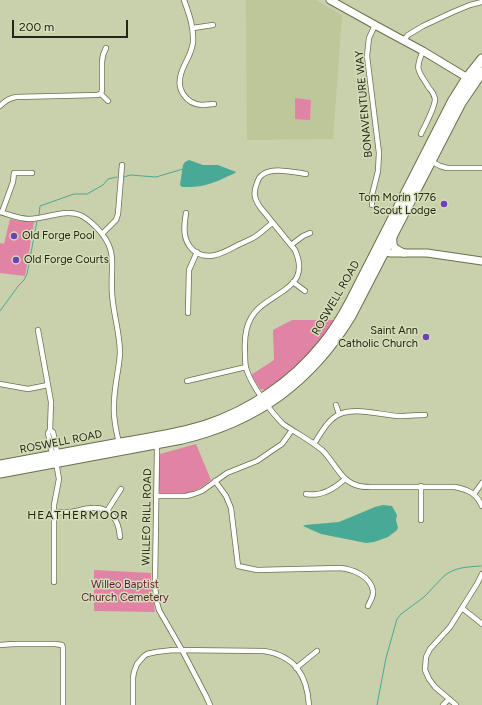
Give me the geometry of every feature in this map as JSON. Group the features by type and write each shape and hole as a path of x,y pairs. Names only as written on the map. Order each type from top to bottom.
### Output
{"highway":[{"name":"ROSWELL ROAD","path":"381,250 393,234 461,103 482,59"},
{"name":"ROSWELL ROAD","path":"0,473 56,459 155,440 193,436 215,430 243,418 264,401 282,394 323,356 337,339 351,316 449,108 471,80 482,72"},
{"name":"ROSWELL ROAD","path":"0,465 56,459"}],"street":[{"path":"184,0 193,28 193,41 192,50 181,73 180,88 184,96 194,104 214,104"},
{"path":"330,0 423,51 471,80"},
{"path":"403,41 408,35 423,26 469,3 482,2"},
{"path":"193,28 213,25"},
{"name":"BONAVENTURE WAY","path":"372,205 372,195 378,171 378,153 367,56 369,38 374,25"},
{"path":"101,94 103,55 106,48"},
{"path":"421,134 435,101 433,93 419,72 418,68 418,62 423,51"},
{"path":"101,94 108,101"},
{"path":"0,106 10,98 16,97 97,96 101,94"},
{"path":"431,161 447,168 482,168"},
{"path":"102,234 116,220 118,214 122,165"},
{"path":"306,174 274,171 265,173 259,178 254,190 255,199 260,207 291,245 297,255 299,271 296,278 289,286 259,308 251,318 246,328 244,339 246,367 252,382 264,401 279,420 326,454 345,478 354,485 371,487 455,486 474,494 482,506"},
{"path":"32,173 14,173 1,212 20,218 30,219 62,213 76,214 88,220 108,242 112,255 112,292 120,354 114,404 119,447"},
{"path":"186,213 184,231 186,240 191,248 205,255 218,255 252,238 272,223"},
{"path":"291,245 303,236 310,233"},
{"path":"393,234 394,248 404,253"},
{"path":"381,250 391,253 427,253 482,261"},
{"path":"188,313 189,270 197,252"},
{"path":"293,282 305,291"},
{"path":"38,330 51,405 50,430 48,433 52,453 56,459 59,484 54,512 54,582"},
{"path":"187,381 246,367"},
{"path":"0,384 28,389 48,385"},
{"path":"336,405 339,414"},
{"path":"314,444 333,418 346,412 357,411 397,416 425,415"},
{"path":"156,496 190,496 202,491 227,473 257,461 274,450 282,444 292,430"},
{"name":"WILLEO RILL ROAD","path":"155,440 157,450 156,599 161,615 182,650 210,705"},
{"path":"306,494 312,496 330,491 345,478"},
{"path":"215,481 226,496 231,508 238,566 257,570 340,568 355,571 371,585 373,590 373,595 368,606"},
{"path":"474,494 482,483"},
{"path":"421,486 421,520"},
{"path":"107,511 121,489"},
{"path":"54,512 70,512 93,508 107,511 116,521 119,527 120,537"},
{"path":"456,705 429,680 426,670 426,657 430,649 446,632 482,574"},
{"path":"462,608 482,624"},
{"path":"0,645 62,645 64,705"},
{"path":"133,705 134,672 141,658 152,653 182,650 264,651 275,653 284,657 300,672 306,685 309,705"},
{"path":"296,668 317,652"},
{"path":"443,705 449,699"}],"shaded area":[{"path":"246,0 316,0 342,15 333,139 247,140"}],"green space":[{"path":"295,98 311,100 310,120 295,119"},
{"path":"10,219 34,222 25,276 0,273 0,243 4,244"},
{"path":"292,320 335,320 319,342 302,361 265,390 260,389 251,375 274,360 273,330"},
{"path":"196,444 211,480 194,491 181,495 160,493 158,489 160,454"},
{"name":"Willeo Baptist Church Cemetery","path":"94,570 151,573 155,612 94,611"}],"water":[{"path":"189,160 203,165 218,165 236,172 218,181 205,185 196,187 182,187 180,185 183,165"},
{"path":"383,505 392,506 397,515 396,520 398,528 388,537 374,542 366,543 321,534 303,526 339,522"}],"waterway":[{"path":"124,177 130,175 156,177 183,169"},
{"path":"39,215 40,206 74,194 87,194 103,185 108,179 117,177"},
{"path":"0,311 27,274 37,221"},
{"path":"377,705 386,658 397,619 401,614 424,597 448,573 461,568 481,566"}],"place":[{"name":"Tom Morin 1776 Scout Lodge","path":"444,204"},
{"name":"Old Forge Pool","path":"14,236"},
{"name":"Old Forge Courts","path":"16,260"},
{"name":"Saint Ann Catholic Church","path":"426,337"}],"district":[{"name":"HEATHERMOOR","path":"78,515"}]}
